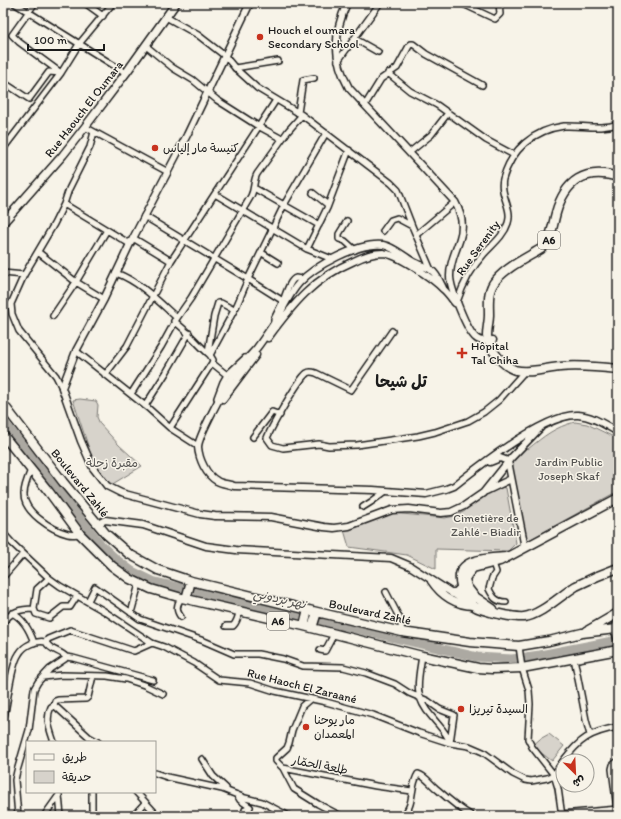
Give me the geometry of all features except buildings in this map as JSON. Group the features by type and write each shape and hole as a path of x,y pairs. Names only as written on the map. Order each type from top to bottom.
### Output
{"highway":[{"name":"A6","path":"524,372 512,369 499,358 490,338 489,294 495,281 502,274 541,249 550,239 556,214 566,190 580,178 598,173 618,177"},
{"path":"524,372 561,366 598,366 618,369"},
{"name":"Boulevard Zahlé","path":"3,404 63,482 98,524 115,542 143,563 158,570 310,619 334,634 478,668 492,669 522,666 618,650"},
{"name":"Boulevard Zahlé","path":"3,435 49,492 80,534 112,566 139,584 184,599 239,612 310,619 520,648 582,634 618,630"},
{"path":"474,601 465,579 473,568 500,561 618,498"},
{"path":"506,557 479,560 466,565 460,576 461,588 474,601 504,615 523,617 533,614 576,586 618,568"},
{"path":"184,599 191,581"},
{"path":"453,593 456,593 461,588"},
{"name":"A6","path":"582,634 618,613"}],"main road":[{"name":"Rue Haouch El Oumara","path":"3,223 63,155 85,127 146,46 166,17 172,4"}],"street":[{"path":"14,3 126,73"},
{"path":"36,3 12,35 19,42 61,73"},
{"path":"85,3 103,16"},
{"path":"3,149 61,73 80,44 113,3"},
{"path":"62,388 76,351 104,299 131,241 208,92 232,38 250,3"},
{"path":"347,3 337,31 338,61 342,76 349,88 455,202 459,210 462,227 460,238 450,267 452,288 458,305 474,337 479,340 490,338"},
{"path":"338,61 380,3"},
{"path":"461,3 495,19 500,14 499,3"},
{"path":"166,17 198,35 225,56 235,68 257,88 300,114 349,150 398,190 431,270 440,281 443,288"},
{"path":"355,39 378,52"},
{"path":"365,105 381,79 397,68 408,46 411,44 482,85"},
{"path":"146,46 173,68 218,100 258,126 282,139"},
{"path":"235,68 278,61"},
{"path":"3,82 29,99 49,72 61,73"},
{"path":"388,73 410,91 430,101 486,140 514,154"},
{"path":"131,394 161,347 175,319 191,298 252,196 254,179 257,174 300,114 304,80 314,78"},
{"path":"105,374 127,346 171,261 276,100"},
{"path":"410,152 431,135 448,113"},
{"name":"Rue Serenity","path":"458,305 469,274 502,234 508,224 509,211 503,187 503,180 514,154 533,136 547,130 564,126 597,128 618,124"},
{"path":"85,127 168,172"},
{"path":"94,132 90,147 69,188 64,204 23,276 11,304 19,331 56,376 62,388 80,441 92,468 107,486 121,493 193,512 215,516 271,517 334,528 349,526 392,510 401,509 441,513 451,512 464,506 498,484 512,480"},
{"path":"209,354 234,310 284,205 326,133"},
{"path":"307,249 328,205 349,150"},
{"path":"254,188 319,225"},
{"path":"313,193 328,205"},
{"path":"215,194 307,249 332,259"},
{"path":"416,235 455,202"},
{"path":"64,204 107,230 171,261"},
{"path":"144,216 283,301"},
{"path":"383,231 391,220 397,218 412,226"},
{"path":"347,221 339,234 339,239 358,249 362,257"},
{"path":"53,316 76,282 107,230"},
{"path":"251,357 274,323 290,295 303,279 319,266 332,259 372,245 383,245 431,270"},
{"path":"381,253 383,245"},
{"path":"38,252 76,282 104,299"},
{"path":"262,253 278,263"},
{"path":"211,416 221,387 251,357 310,287 334,270 362,257 381,253 399,258 443,288 458,305"},
{"path":"116,273 127,278 153,296 213,360 170,428"},
{"path":"3,275 23,276"},
{"path":"274,323 274,319 293,279 303,279"},
{"path":"209,354 214,316 218,303 221,303 234,310"},
{"path":"392,331 351,390 316,373 308,372 300,381 272,426 267,438 272,445 283,448 319,444 330,446 356,445 418,436 434,432 468,421 484,412 500,400 524,372"},
{"path":"145,406 189,333"},
{"path":"76,351 131,394 170,428 198,446"},
{"path":"212,363 233,376"},
{"path":"233,376 231,384 202,432 198,446 200,460 211,476 217,481 234,486 282,486 426,494 439,492 454,486 468,474 507,447 541,427 564,417 579,415 594,419 618,432"},
{"path":"253,437 272,412 280,415"},
{"path":"483,493 508,461 541,427"},
{"path":"507,447 514,455"},
{"path":"468,474 497,458 502,458 508,461"},
{"path":"508,461 525,548"},
{"path":"31,470 24,487 23,494 34,516 68,534 80,534"},
{"path":"501,471 512,480"},
{"path":"363,507 386,491"},
{"path":"98,524 105,520 143,525 206,546 236,550 392,558 406,564 463,600 474,601"},
{"name":"Rue Haoch El Zaraané","path":"3,533 49,578 77,596 88,601 152,643 164,647 194,663 219,680 250,682 275,691 326,702 373,715 450,743 476,748 512,774 526,780 538,780 554,775"},
{"path":"3,578 23,554"},
{"path":"493,563 496,572 492,578 489,589 494,598 500,602 506,602"},
{"path":"49,578 37,589 34,609 36,614 49,618 63,607 70,607 77,596"},
{"path":"430,580 437,590 447,598 464,605 474,601"},
{"path":"131,613 139,584"},
{"path":"88,601 95,587 140,619 204,641 234,654 258,654 283,659 303,666 345,668 366,673 395,684 408,693 428,701 454,716 450,743"},
{"path":"386,592 400,619 402,632"},
{"path":"181,617 177,606 178,602 184,599"},
{"path":"3,623 12,613 22,609 34,609"},
{"path":"226,626 233,626 238,621 239,612"},
{"path":"12,613 18,616 29,630 34,643"},
{"path":"46,642 53,636 70,630 134,651 152,643"},
{"path":"320,650 325,651 334,634"},
{"path":"3,721 14,664 18,654 24,648 41,641 46,642 50,648 61,653 66,658"},
{"path":"520,648 522,666 529,690 529,742 554,775 558,788 562,815 618,809 612,769 613,765 618,761"},
{"path":"422,656 417,686 420,698 426,711 446,732 450,743"},
{"path":"18,816 15,787 17,771 29,730 33,694 38,682 50,668 66,658 73,658 153,680"},
{"path":"574,658 590,735"},
{"path":"43,677 62,675 107,676 126,679 144,685 163,694"},
{"path":"54,741 47,723 50,707 54,705 54,701 88,697 93,676"},
{"name":"طلعة الحمّار","path":"310,699 302,706 292,730 287,748 276,758 276,761 283,768 376,786 412,791"},
{"path":"54,705 89,737 96,741"},
{"path":"570,753 577,744 590,735 618,727"},
{"path":"86,741 89,737"},
{"path":"202,759 217,781 229,791"},
{"path":"283,768 294,789 341,816"},
{"path":"156,772 167,777 229,791 262,802 289,816"},
{"path":"404,816 410,804 412,791 416,776 418,774 462,810 472,816"},
{"path":"44,816 59,793"},
{"path":"59,793 61,816"},
{"path":"92,793 92,816"},
{"path":"137,793 158,816"},
{"path":"236,794 240,800 250,807 248,810 245,810"},
{"path":"133,816 145,803"}],"green space":[{"name":"مقبرة زحلة","path":"80,399 96,401 98,405 97,417 100,424 119,445 142,466 111,485 102,478 95,467 73,400"},
{"name":"Jardin Public Joseph Skaf","path":"575,422 587,424 618,439 618,491 527,541 524,539 508,466 525,446 528,449 550,432 561,426"},
{"name":"Cimetière de Zahlé - Biadir","path":"500,487 506,488 516,543 508,551 436,549 436,569 407,555 349,547 344,530 391,513 445,518 455,516 465,511 473,503"},
{"path":"549,734 564,746 558,753 555,753 555,757 552,761 532,746"}],"waterway":[{"name":"نهر بردوني","path":"3,421 102,546 132,571 155,582 477,657 512,659 618,640"}],"place":[{"name":"Houch el oumara Secondary School","path":"260,37"},
{"name":"كنيسة مار إلياس","path":"155,148"},
{"name":"Hôpital Tal Chiha","path":"462,353"},
{"name":"السيدة تيريزا","path":"461,709"},
{"name":"مار يوحنا المعمدان","path":"306,727"}],"district":[{"name":"تل شيحا","path":"401,381"}]}
